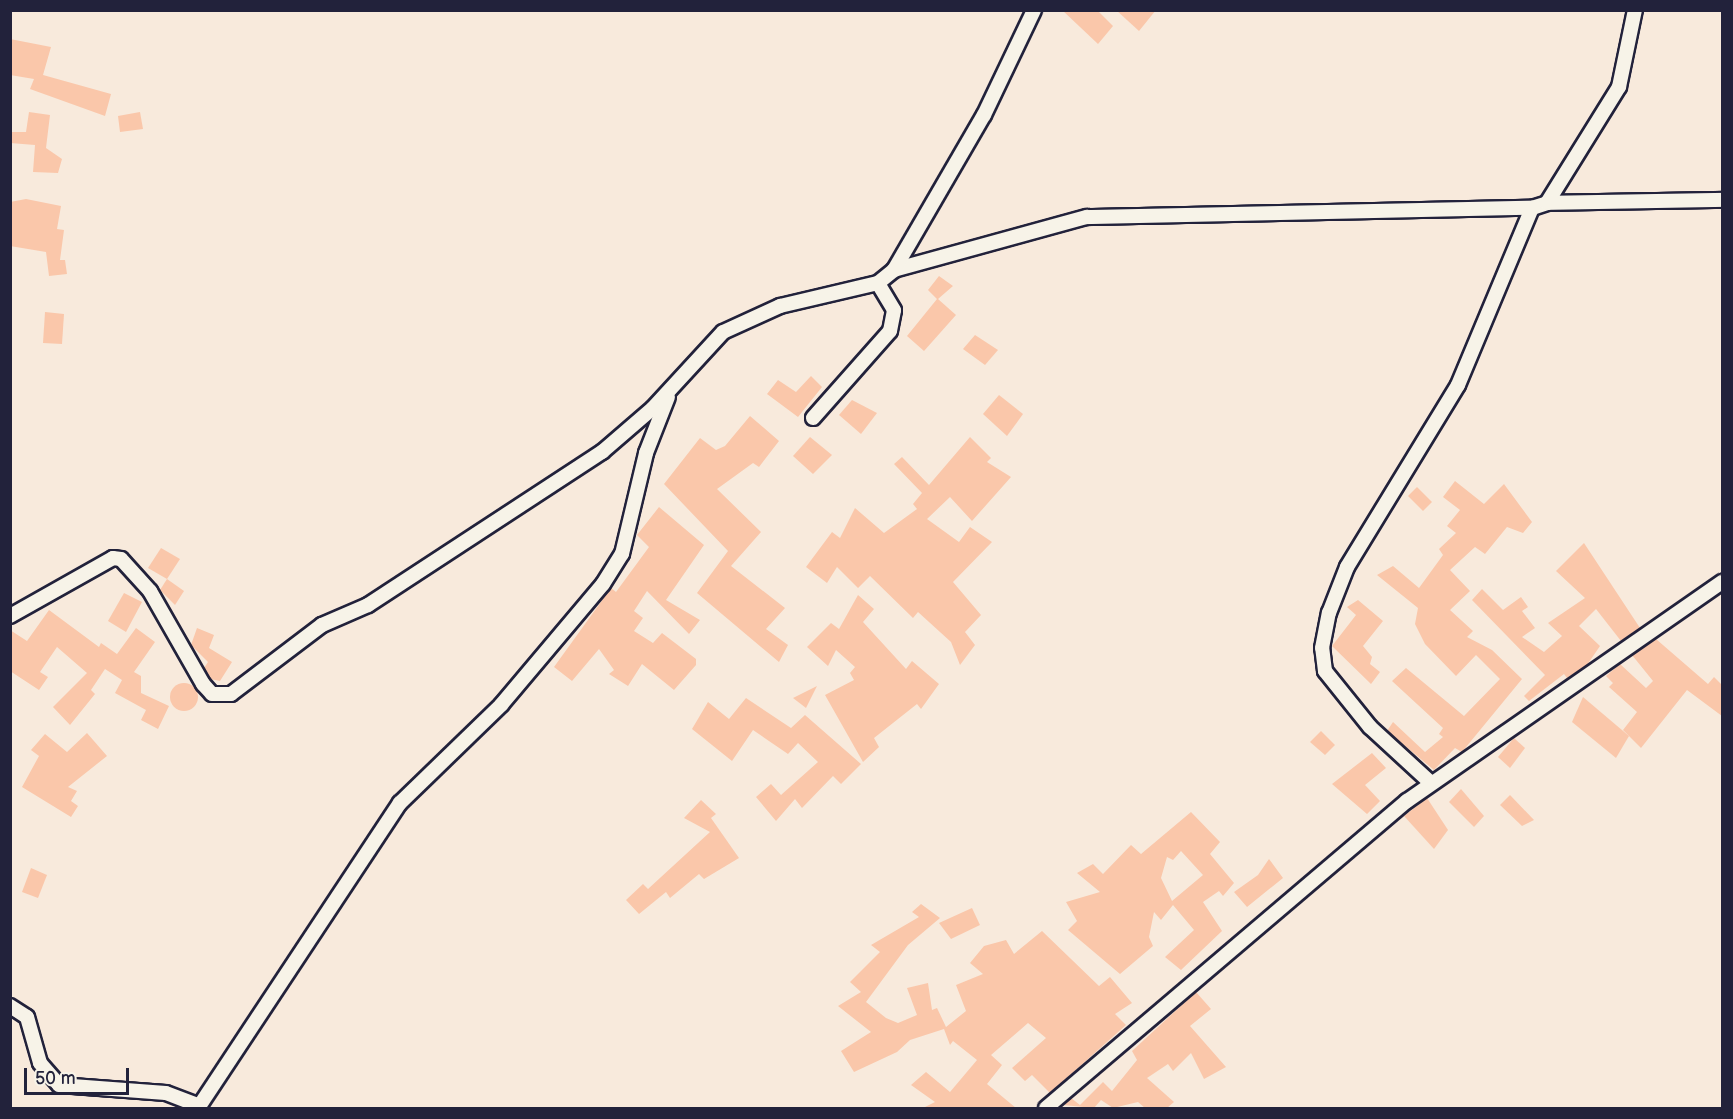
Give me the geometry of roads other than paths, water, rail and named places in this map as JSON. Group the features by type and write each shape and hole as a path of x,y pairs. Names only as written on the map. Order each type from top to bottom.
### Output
{"street":[{"path":"10,616 113,558 121,559 150,591 203,684 223,698 322,625 369,605 602,452 723,332 780,306 878,283 894,270 984,115 1034,10"},
{"path":"1547,203 1619,87 1635,10"},
{"path":"894,270 1087,217 1532,208 1547,203 1722,200"},
{"path":"1431,783 1380,737 1332,682 1322,648 1347,567 1458,385 1532,208"},
{"path":"813,418 890,331 894,310 878,283"},
{"path":"10,1006 27,1017 40,1063 59,1085 166,1093 199,1107 400,803 501,705 603,584 622,554 646,453 672,385"},
{"path":"1046,1108 1177,992 1431,783 1722,582"}]}
